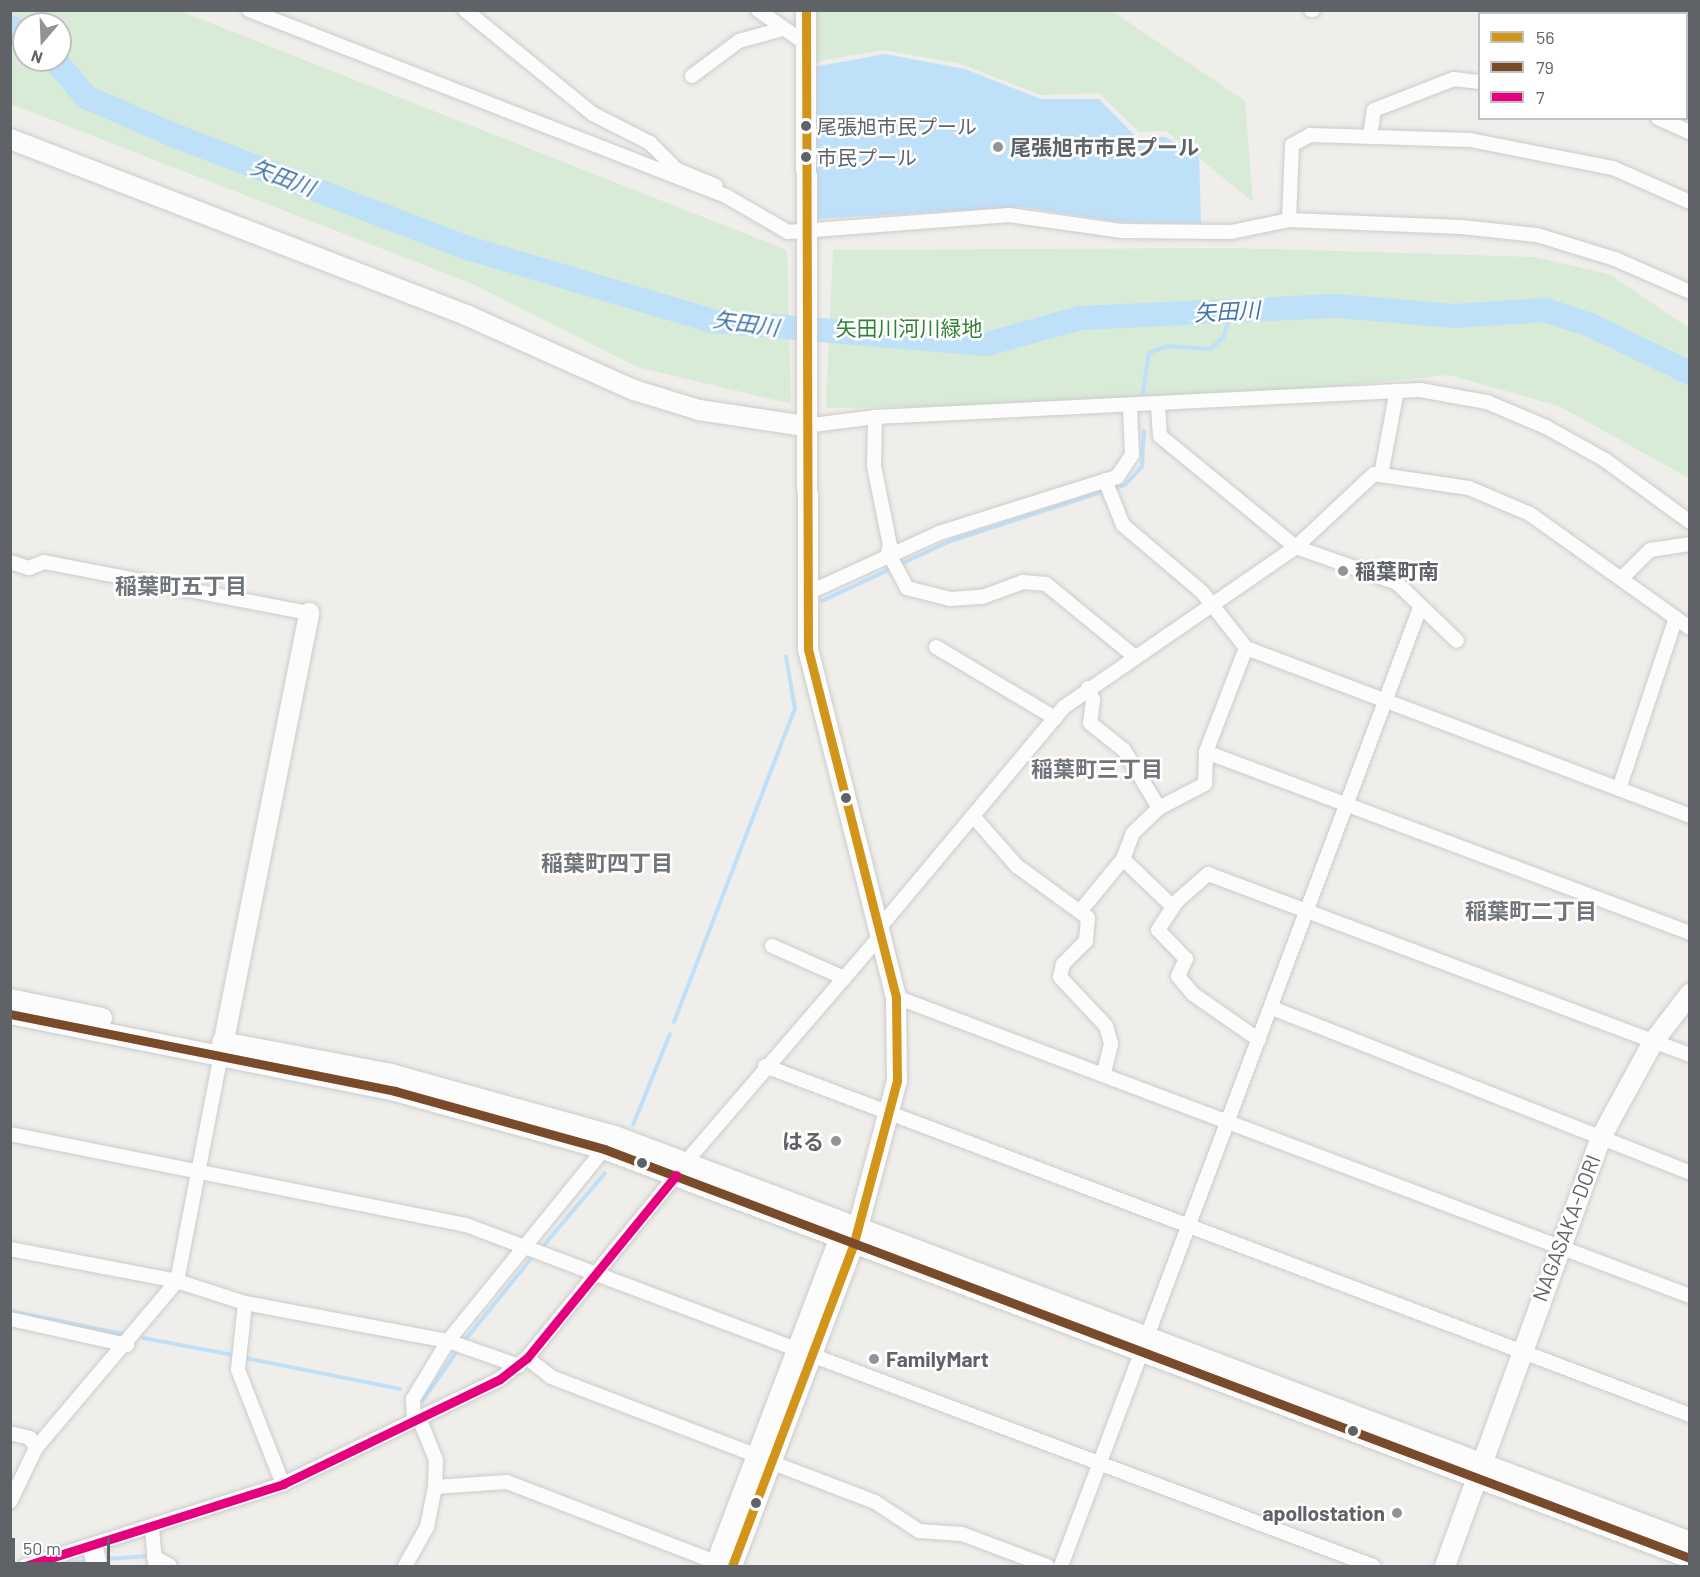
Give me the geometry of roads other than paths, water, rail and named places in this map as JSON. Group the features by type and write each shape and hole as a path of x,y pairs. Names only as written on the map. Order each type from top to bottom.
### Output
{"street":[{"path":"249,10 726,196 788,232 807,227 1009,216 1121,231 1231,232 1289,220 1537,235 1615,259 1689,292"},
{"path":"465,10 593,114 650,142 677,170 719,187 726,196"},
{"path":"758,10 805,43"},
{"path":"435,1487 507,1482 723,1565 806,1353 846,1243 856,1225 892,1112 896,997 881,930 819,708 807,649 806,10"},
{"path":"692,76 739,41 783,29"},
{"path":"1370,137 1374,110 1454,79 1478,82"},
{"path":"1662,120 1689,132"},
{"path":"1289,220 1292,145 1310,135 1470,140 1613,168 1689,201"},
{"path":"10,139 466,315 634,390 699,410 805,419 1158,407 1397,390 1459,396 1513,411 1605,460 1689,522"},
{"path":"1381,475 1397,390"},
{"path":"1158,407 1160,436 1296,547 1397,583 1420,608 1457,641"},
{"path":"808,593 892,561 939,532 1107,488 1129,465 1130,408"},
{"path":"875,417 874,466 892,561 908,588 950,599 982,597 1023,582 1046,584 1134,656"},
{"path":"25,1566 95,1557 152,1528 283,1484 416,1419 523,1362 593,1272 765,1066 844,978 973,816 1055,718 1088,688 1210,603 1296,547 1374,474 1444,482 1505,502 1552,525 1689,628"},
{"path":"1107,488 1123,525 1210,603 1246,648 1689,816"},
{"path":"1623,577 1650,550 1689,544"},
{"path":"10,562 29,568 44,562 309,613 177,1281 127,1345 36,1448 10,1502"},
{"path":"1061,1566 1228,1120 1309,912 1420,608"},
{"path":"1619,789 1676,618"},
{"path":"936,647 1055,718"},
{"path":"1082,909 1123,859 1133,833 1160,808 1205,784 1206,752 1246,648"},
{"path":"1088,688 1093,700 1090,723 1124,750 1160,808"},
{"path":"1206,752 1689,933"},
{"path":"973,816 1017,866 1082,909 1089,935 1063,964 1060,977 1106,1026 1111,1044 1104,1073"},
{"path":"1123,859 1173,907"},
{"path":"1259,1040 1204,1005 1178,976 1186,958 1158,930 1173,907 1208,874 1689,1055"},
{"path":"772,946 844,978"},
{"name":"NAGASAKA-DORI","path":"1445,1566 1476,1471 1557,1248 1600,1139 1653,1042 1689,994"},
{"path":"896,997 1104,1073 1557,1248 1689,1296"},
{"path":"10,999 456,1106 680,1169 846,1243 1144,1346 1476,1471 1689,1558"},
{"path":"1272,1008 1689,1173"},
{"path":"10,1014 474,1094 680,1169 856,1225 1144,1346"},
{"path":"765,1066 1190,1223 1520,1352 1689,1415"},
{"path":"10,1134 466,1225 1100,1461 1373,1566"},
{"path":"406,1566 427,1527 435,1487 436,1460 416,1419 413,1399 448,1341 528,1247 604,1149"},
{"path":"10,1249 177,1281 245,1303 448,1341 523,1362 551,1377 874,1502 919,1531 962,1534 1047,1566"},
{"path":"245,1303 238,1370 283,1484"},
{"path":"10,1319 127,1345"},
{"path":"10,1433 30,1438 36,1448"},
{"path":"1476,1471 1689,1542"},
{"path":"152,1528 154,1562 170,1566"}],"water":[{"name":"尾張旭市市民プール","path":"885,54 965,69 1041,99 1099,99 1136,137 1165,137 1199,156 1201,223 1120,222 1022,207 815,219 813,67"}],"waterway":[{"name":"矢田川","path":"65,72 86,97 173,135 468,248 713,321 987,344 1080,318 1338,306 1453,316 1545,310 1590,325 1690,373"},
{"path":"1142,397 1149,353 1167,346 1210,349 1223,338 1231,311"},
{"path":"1112,489 1125,485 1142,467 1144,431"},
{"path":"822,601 950,541 1105,491"},
{"path":"674,1022 795,709 786,657"},
{"path":"633,1125 670,1034"},
{"path":"544,1245 605,1173"},
{"path":"466,1339 534,1255"},
{"path":"10,1311 127,1335"},
{"path":"143,1338 233,1355"},
{"path":"422,1401 460,1347"},
{"path":"245,1358 400,1389"},
{"path":"106,1559 145,1556"},
{"path":"68,1563 83,1562"}],"place":[{"name":"尾張旭市民プール","path":"806,126"},
{"name":"尾張旭市市民プール","path":"998,147"},
{"name":"市民プール","path":"806,157"},
{"name":"稲葉町南","path":"1343,571"},
{"name":"はる","path":"836,1141"},
{"name":"FamilyMart","path":"874,1359"},
{"name":"apollostation","path":"1397,1513"}],"district":[{"name":"稲葉町五丁目","path":"181,586"},
{"name":"稲葉町三丁目","path":"1097,769"},
{"name":"稲葉町四丁目","path":"607,863"},
{"name":"稲葉町二丁目","path":"1531,911"}],"park label":[{"name":"矢田川河川緑地","path":"909,328"}]}
